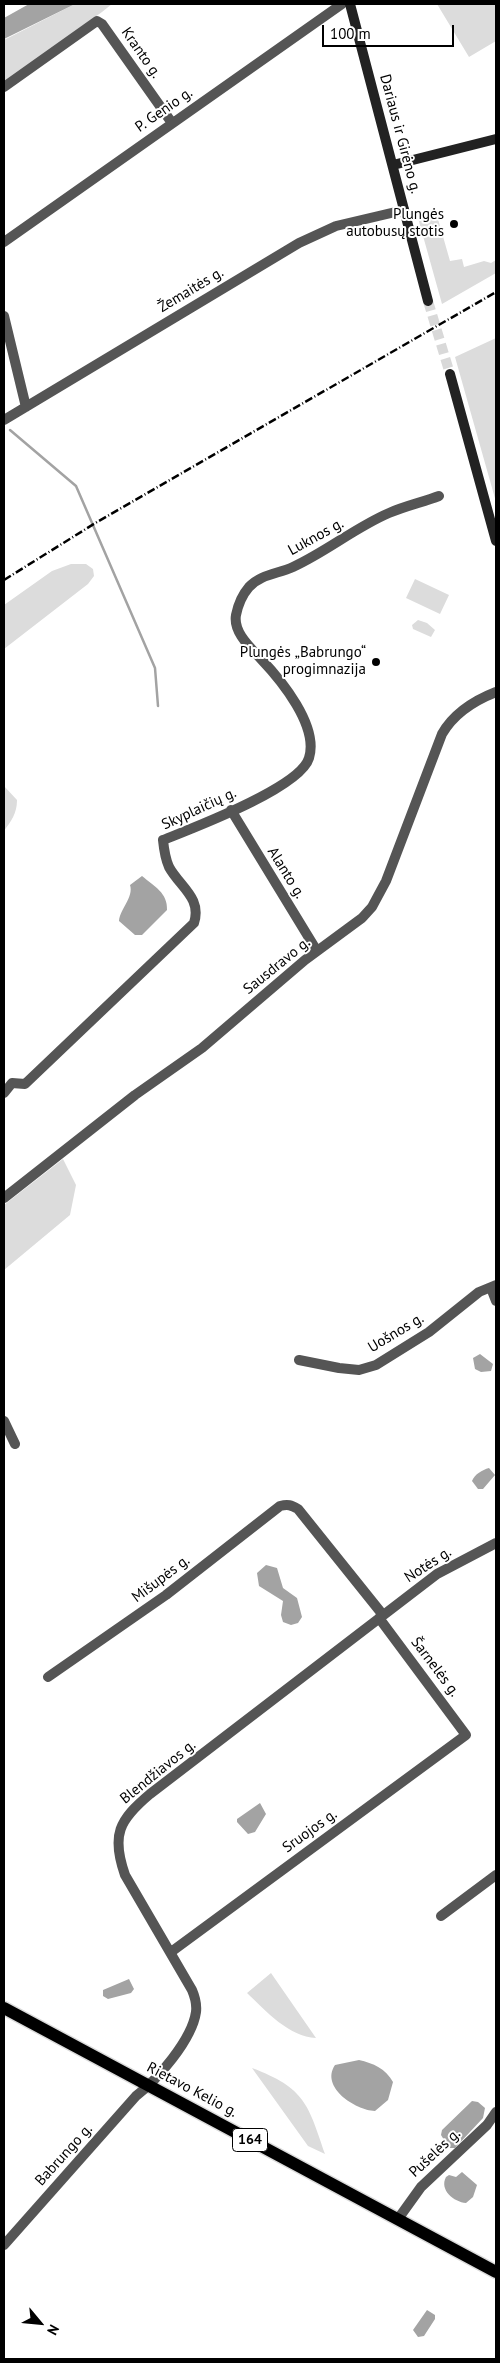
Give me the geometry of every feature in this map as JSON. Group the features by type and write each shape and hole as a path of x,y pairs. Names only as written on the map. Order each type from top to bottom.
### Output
{"main road":[{"name":"Dariaus ir Girėno g.","path":"350,4 428,301"},
{"path":"393,164 496,139"},
{"path":"450,374 496,542"},
{"name":"Rietavo Kelio g.","path":"4,2008 496,2272"}],"street":[{"name":"P. Genio g.","path":"4,242 342,4"},
{"name":"Kranto g.","path":"4,86 97,21 102,24 172,123"},
{"name":"Žemaitės g.","path":"4,420 299,243 336,226 404,210"},
{"path":"4,316 26,406"},
{"name":"Luknos g.","path":"237,630 236,616 241,599 249,587 267,575 300,563 388,514 439,496"},
{"name":"Skyplaičių g.","path":"4,1093 12,1083 25,1084 113,998 189,929 196,916 196,906 193,898 170,869 165,857 163,840 216,819 290,781 302,770 309,758 305,723 296,704 283,682 237,630"},
{"name":"Sausdravo g.","path":"4,1198 135,1095 202,1048 317,951 353,926 372,906 386,881 442,734 456,715 492,694 496,687"},
{"name":"Alanto g.","path":"231,810 317,951"},
{"path":"494,1286 496,1301"},
{"name":"Uošnos g.","path":"299,1360 359,1370 376,1365 429,1332 479,1292 494,1286"},
{"path":"4,1421 16,1444"},
{"name":"Šarnelės g.","path":"290,1504 302,1514 381,1617 466,1735"},
{"name":"Mišupės g.","path":"48,1677 166,1596 280,1506 290,1504"},
{"name":"Notės g.","path":"381,1617 437,1574 496,1543"},
{"name":"Blendžiavos g.","path":"149,2086 183,2042 192,2026 196,2013 196,2001 171,1952 124,1875 120,1860 118,1833 126,1818 150,1794 381,1617"},
{"name":"Sruojos g.","path":"171,1952 466,1735"},
{"path":"441,1916 496,1875"},
{"name":"Babrungo g.","path":"4,2246 136,2096 149,2086"},
{"name":"Pušelės g.","path":"398,2219 421,2186 487,2125 496,2112"}],"shaded area":[{"path":"29,4 75,4 4,39 4,18"},
{"path":"75,4 112,4 4,82 4,40"},
{"path":"437,4 496,4 496,41 469,57"},
{"path":"436,212 450,261 462,259 464,267 484,261 491,263 496,260 496,273 442,304 418,218"},
{"path":"496,338 496,502 455,357"},
{"path":"71,564 86,564 93,569 94,576 88,584 4,649 4,605 52,571"},
{"path":"415,579 449,595 440,614 406,598"},
{"path":"418,620 427,623 435,630 431,637 413,629 412,625"},
{"path":"4,786 17,800 17,805 15,813 4,831"},
{"path":"142,876 163,894 167,910 142,935 135,935 119,921 129,898 130,885"},
{"path":"63,1159 76,1185 70,1215 4,1270 4,1205"},
{"path":"480,1354 493,1364 491,1371 481,1372 475,1369 473,1358"},
{"path":"489,1468 495,1475 483,1489 478,1489 472,1481 475,1476"},
{"path":"266,1565 277,1568 283,1588 297,1598 302,1617 298,1623 291,1625 283,1622 281,1615 283,1601 259,1586 257,1573"},
{"path":"260,1803 266,1814 255,1832 248,1834 237,1822 237,1819"},
{"path":"271,1973 316,2038 306,2037 287,2028 247,1993"},
{"path":"129,1979 134,1989 131,1993 108,1999 103,1996 103,1990"},
{"path":"359,2060 379,2067 393,2082 388,2100 375,2111 367,2110 350,2102 336,2089 332,2081 335,2065"},
{"path":"252,2068 270,2075 283,2083 302,2100 314,2122 325,2154 308,2146"},
{"path":"472,2101 478,2102 485,2108 483,2118 455,2148 449,2148 441,2135 442,2130"},
{"path":"462,2172 477,2185 473,2197 466,2203 453,2198 444,2186 446,2177 449,2175 456,2177"},
{"path":"427,2310 435,2315 435,2319 424,2336 418,2337 413,2330"}],"waterway":[{"path":"10,430 76,486 155,668 158,706"}],"tunnel":[{"path":"428,301 450,374"}],"railway":[{"path":"4,580 97,522 496,292"}],"place":[{"name":"Plungės autobusų stotis","path":"454,224"},
{"name":"Plungės „Babrungo“ progimnazija","path":"376,662"}]}
